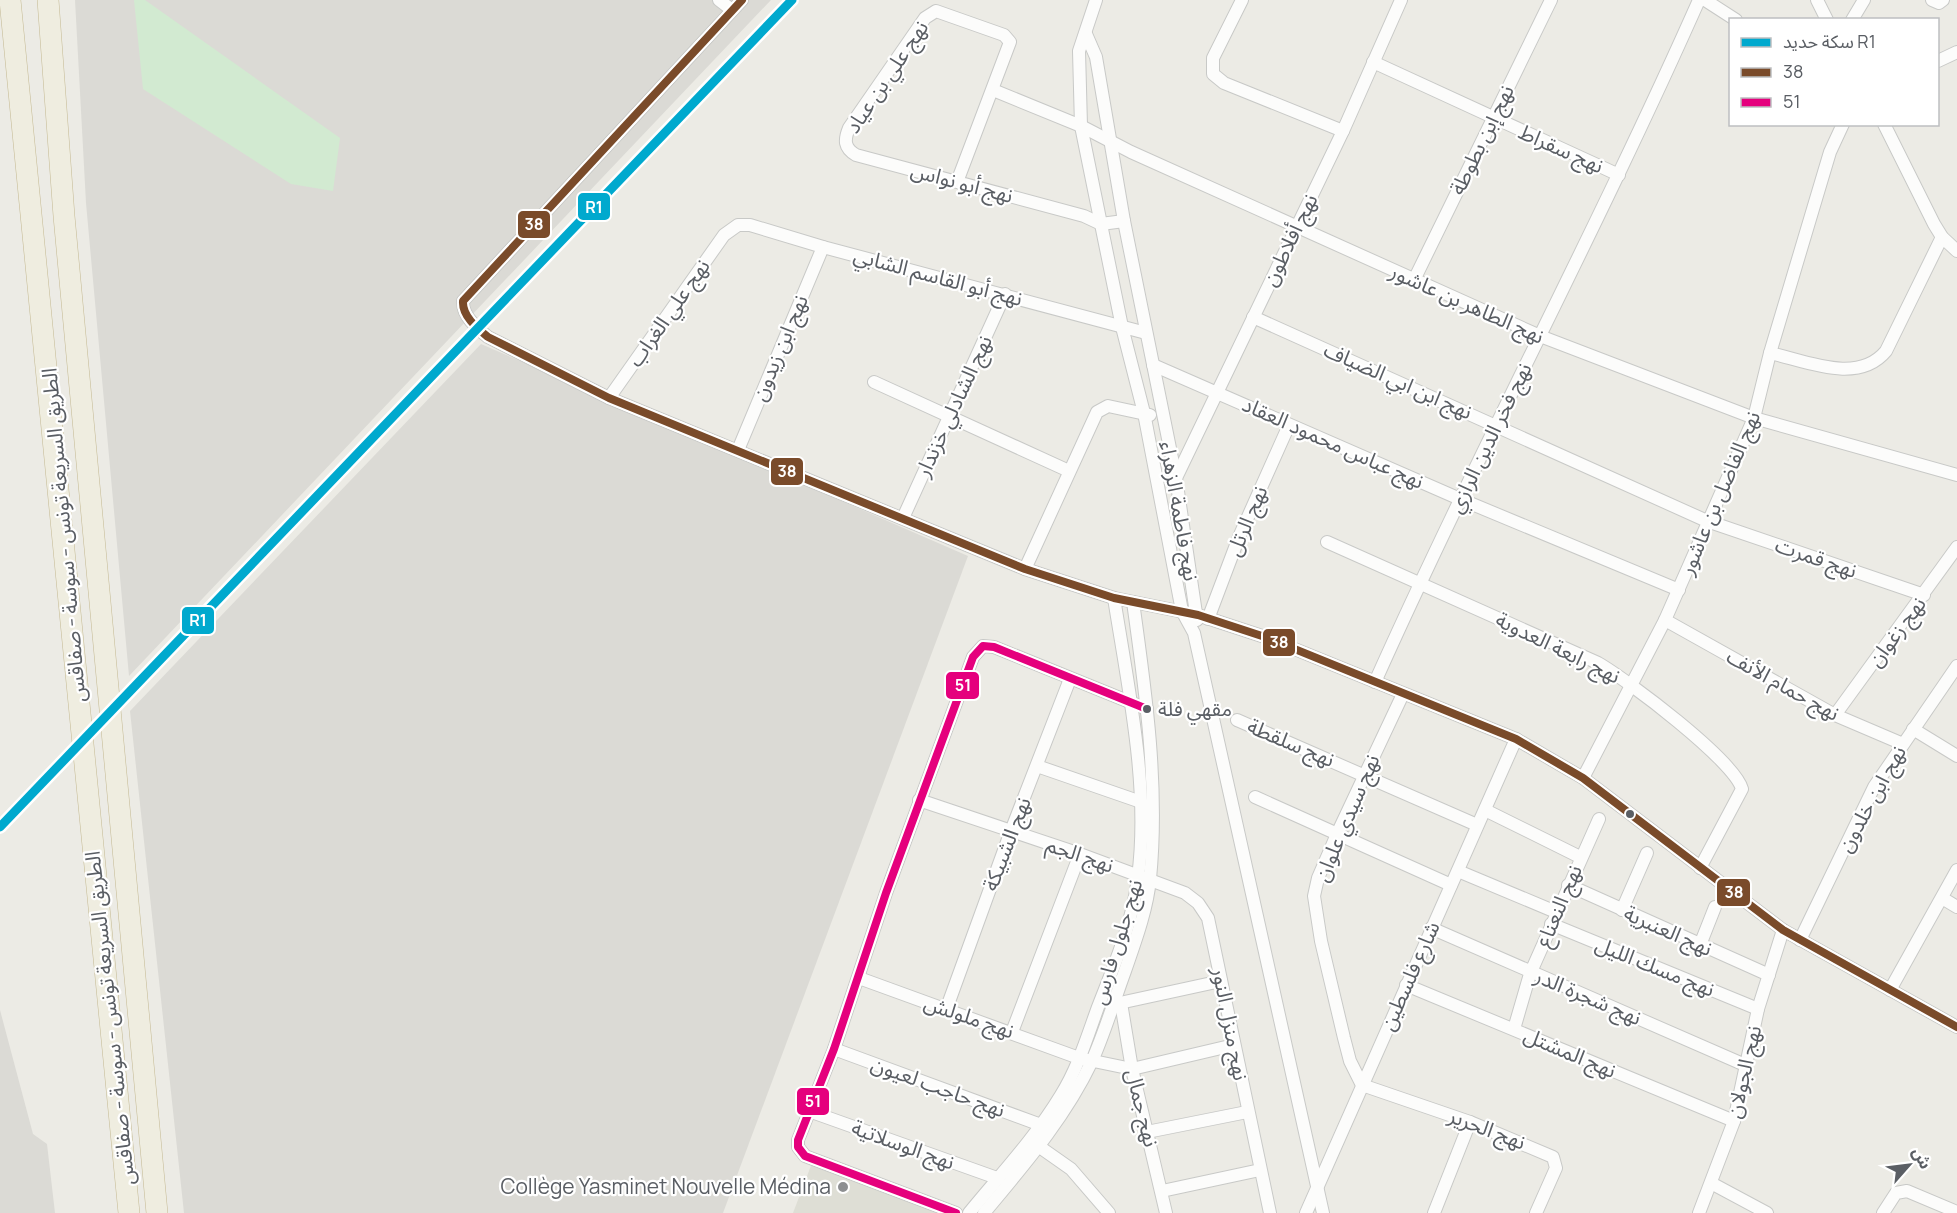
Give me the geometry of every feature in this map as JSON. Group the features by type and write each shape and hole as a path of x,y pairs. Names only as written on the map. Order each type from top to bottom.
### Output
{"highway":[{"name":"الطريق السريعة تونس - سوسة - صفاقس","path":"10,0 129,1213"},
{"name":"الطريق السريعة تونس - سوسة - صفاقس","path":"48,0 65,228 158,1213"},
{"path":"66,562 71,663 122,1213"}],"street":[{"path":"719,0 732,10"},
{"path":"742,0 463,301 464,312 488,337 609,398 1025,569 1114,598 1182,611 1265,637 1516,739 1583,778 1783,930 1957,1027"},
{"name":"نهج فاطمة الزهراء","path":"1096,0 1080,51 1081,126 1122,327 1144,413 1182,611 1194,633"},
{"path":"1242,0 1213,58 1213,74 1217,80 1342,131"},
{"name":"نهج أفلاطون","path":"1176,478 1342,131 1401,0"},
{"name":"نهج إبن بطوطة","path":"1414,280 1551,0"},
{"name":"نهج فخر الدين الرازي","path":"1375,682 1419,583 1618,175 1698,0"},
{"path":"1705,0 1734,18"},
{"path":"1816,0 1826,18"},
{"path":"1853,18 1864,0"},
{"path":"1932,0 1939,3 1943,0"},
{"name":"نهج علي بن عياد","path":"845,144 849,128 925,18 933,12 941,11 1004,35 1010,42 993,90"},
{"name":"نهج فاطمة الزهراء","path":"1086,34 1096,57 1120,201 1203,617 1194,633"},
{"path":"1939,61 1957,52"},
{"name":"نهج سقراط","path":"1373,62 1618,175"},
{"path":"957,182 993,90"},
{"name":"نهج الطاهر بن عاشور","path":"993,90 1081,126 1131,152 1540,336 1754,418 1957,476"},
{"name":"نهج الفاضل بن عاشور","path":"1583,778 1665,620 1754,418 1770,353 1830,152 1842,126"},
{"path":"1885,126 1942,237 1957,251"},
{"name":"نهج أبو نواس","path":"845,144 848,150 856,155 1084,216 1101,224"},
{"path":"1084,216 1097,205 1120,201"},
{"path":"1101,224 1124,221"},
{"name":"نهج أبو القاسم الشابي","path":"730,229 750,225 823,247 1146,333"},
{"name":"نهج علي الغراب","path":"609,398 730,229"},
{"path":"1770,353 1844,370 1858,368 1879,360 1886,351 1942,237"},
{"name":"نهج ابن زيدون","path":"738,450 823,247"},
{"name":"نهج الشادلي خزندار","path":"903,518 1005,294"},
{"name":"نهج ابن ابي الضياف","path":"1252,317 1707,521"},
{"name":"نهج عباس محمود العقاد","path":"1153,365 1460,499 1679,590"},
{"path":"874,382 949,414 1069,471"},
{"path":"1025,569 1097,412 1108,406 1163,418"},
{"name":"نهج الرتل","path":"1203,617 1289,424"},
{"name":"نهج قمرت","path":"1707,521 1924,595"},
{"name":"نهج رابعة العدوية","path":"1327,542 1598,663 1631,685 1709,751 1740,781 1740,797 1700,868"},
{"name":"نهج زغوان","path":"1835,715 1957,547"},
{"name":"نهج جلول فارس","path":"984,1213 1071,1098 1144,878 1141,802 1130,703 1114,598"},
{"name":"نهج جلول فارس","path":"969,1213 997,1178 1035,1143 1041,1125 1118,1004 1144,878 1153,788 1147,710 1133,602"},
{"name":"نهج حمام الأنف","path":"1665,620 1835,715 1903,744"},
{"path":"1194,633 1323,1213"},
{"path":"956,1213 806,1156 798,1147 798,1140 834,1049 920,800 976,650 983,646 994,646 1147,710"},
{"name":"نهج ابن خلدون","path":"1800,940 1866,803 1903,744 1957,666"},
{"name":"نهج الشبيكة","path":"946,1010 1011,831 1070,679"},
{"name":"نهج سيدي علوان","path":"1362,1085 1350,1061 1316,915 1314,896 1318,878 1338,832 1403,694"},
{"name":"نهج سلقطة","path":"1237,720 1478,825"},
{"path":"1913,729 1957,756"},
{"name":"شارع فلسطين","path":"1306,1213 1516,739"},
{"path":"1037,766 1141,802"},
{"path":"1255,797 1338,832 1451,885"},
{"name":"نهج الجم","path":"920,800 1144,878"},
{"path":"1485,810 1580,857"},
{"name":"نهج النعناع","path":"1514,1029 1530,974 1580,857 1599,819"},
{"path":"1622,910 1647,853"},
{"path":"1012,1032 1080,854"},
{"path":"1890,990 1957,870"},
{"name":"نهج مسك الليل","path":"1458,871 1554,918 1758,1009"},
{"name":"نهج منزل النور","path":"1144,878 1185,893 1198,903 1208,918 1270,1213"},
{"name":"نهج العنبرية","path":"1568,885 1769,975"},
{"path":"1942,898 1957,907"},
{"path":"1700,945 1715,907"},
{"name":"نهج شجرة الدر","path":"1431,928 1530,974 1745,1065"},
{"name":"نهج الجولان","path":"1699,1213 1734,1121 1758,1009 1783,930"},
{"name":"نهج ملولش","path":"859,978 1085,1059 1132,1069"},
{"path":"1118,1004 1221,981"},
{"name":"نهج المشتل","path":"1406,985 1734,1121"},
{"name":"نهج جمال","path":"1118,1004 1166,1213"},
{"path":"1132,1069 1234,1045"},
{"name":"نهج حاجب لعيون","path":"834,1049 1041,1125"},
{"name":"نهج الحرير","path":"1362,1085 1470,1122 1553,1157 1556,1168 1536,1213"},
{"name":"نهج الوسلاتية","path":"809,1112 997,1178"},
{"path":"1147,1132 1247,1112"},
{"path":"1435,1213 1470,1122"},
{"path":"1035,1143 1071,1169 1108,1213"},
{"path":"1162,1191 1260,1170"},
{"path":"1711,1182 1767,1213"},
{"path":"1883,1213 1896,1193 1907,1191 1957,1212"}],"shaded area":[{"path":"75,0 771,0 129,676 86,203"},
{"path":"481,344 968,556 723,1213 184,1213 130,711"},
{"path":"0,1010 33,1134 47,1144 55,1213 0,1213"},
{"name":"Collège Yasminet Nouvelle Médina","path":"812,1163 954,1213 793,1213"}],"green space":[{"path":"134,0 145,0 340,138 333,191 291,184 143,89"}],"rail line":[{"name":"R1","path":"0,827 792,0"}],"transit line":[{"name":"38","path":"742,0 463,301 468,317 488,337 609,398 1025,569 1114,598 1198,615 1265,637 1516,739 1583,778 1783,930 1957,1027"},
{"name":"51","path":"956,1213 805,1156 798,1147 798,1140 834,1049 886,893 973,657 983,646 994,647 1147,709"}],"place":[{"name":"مقهي فلة","path":"1147,709"},
{"name":"Collège Yasminet Nouvelle Médina","path":"843,1187"}]}
